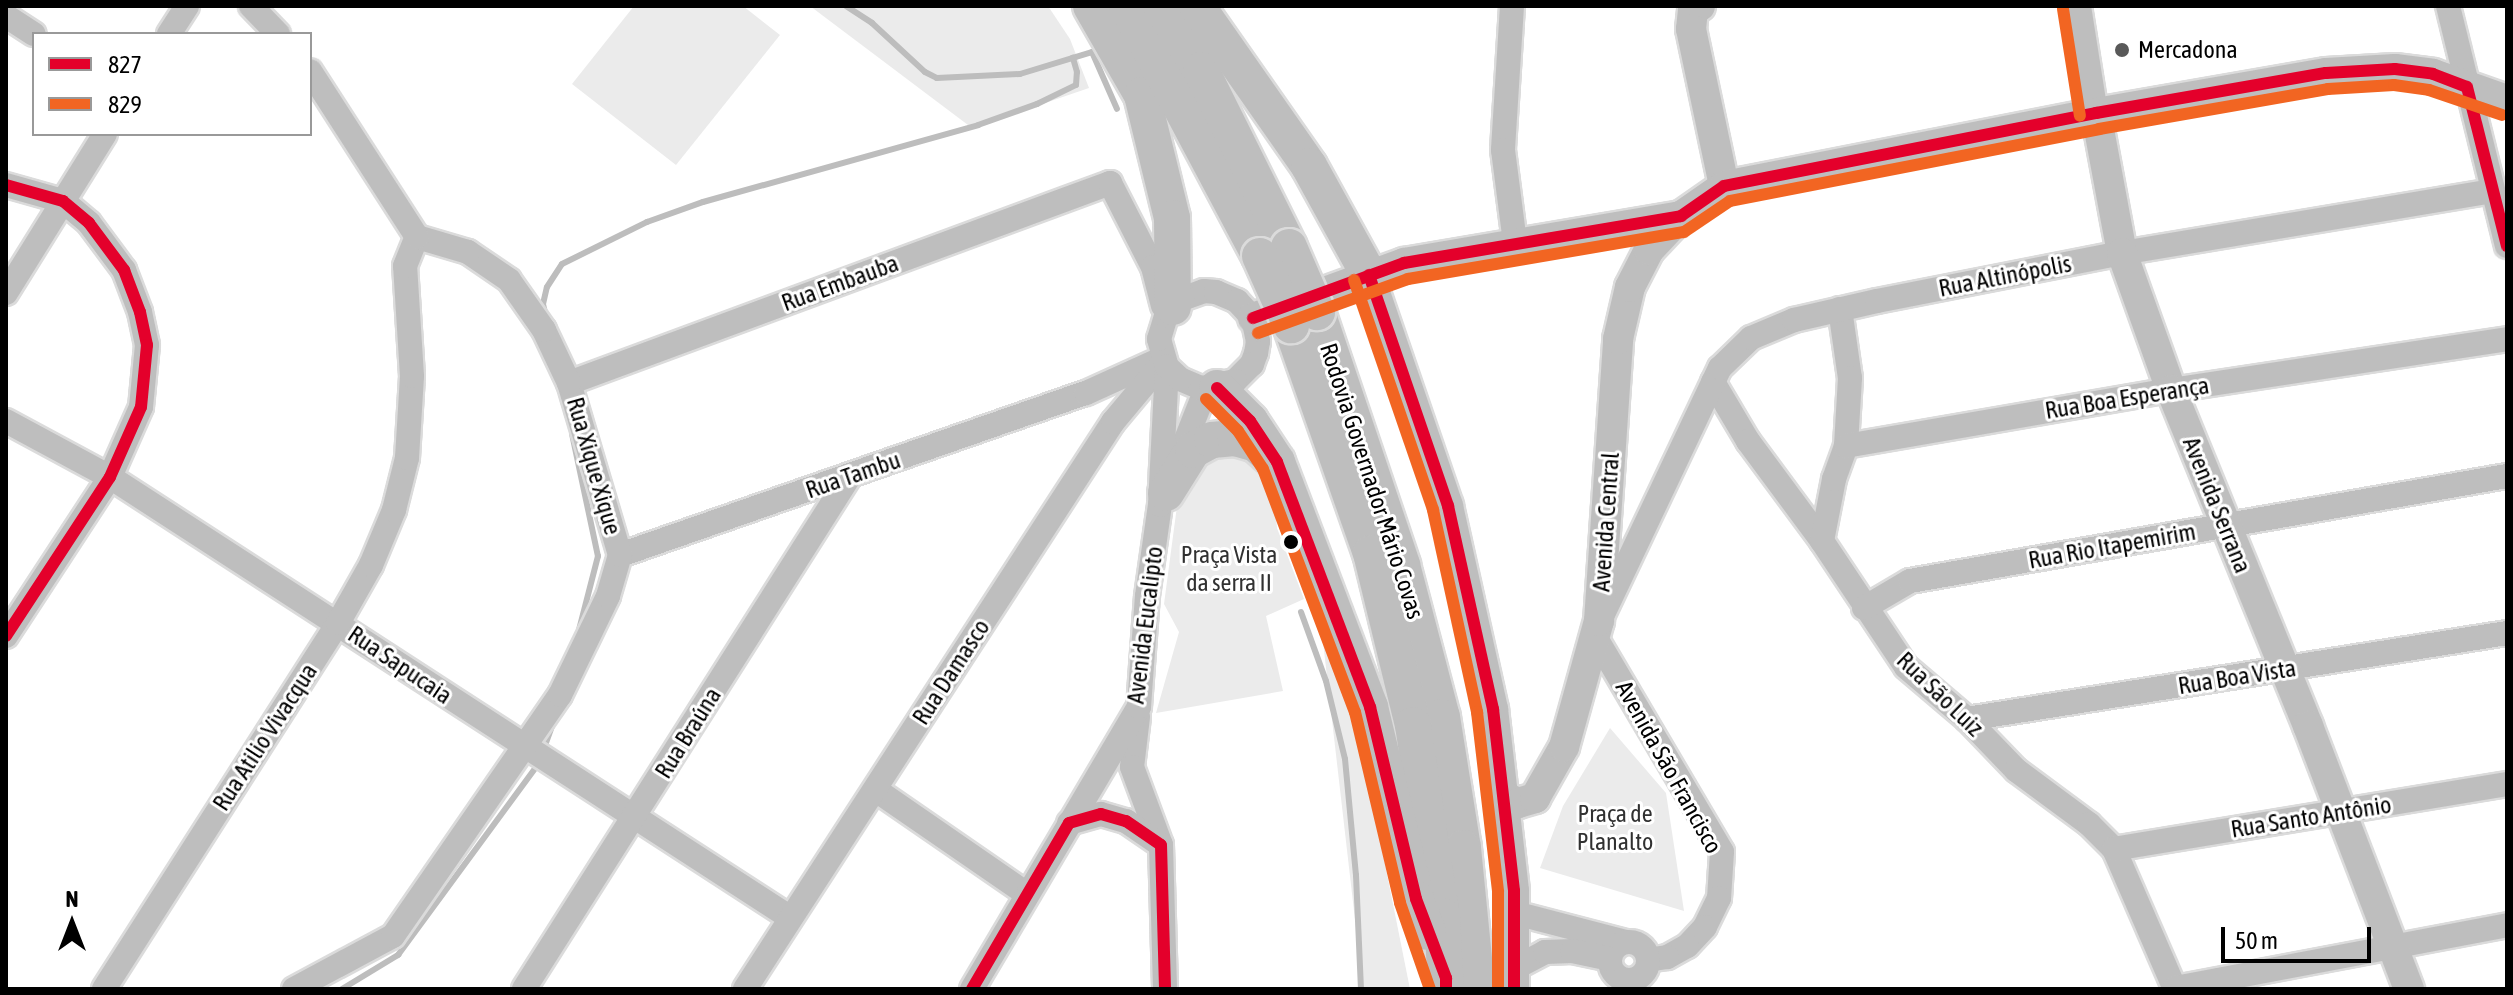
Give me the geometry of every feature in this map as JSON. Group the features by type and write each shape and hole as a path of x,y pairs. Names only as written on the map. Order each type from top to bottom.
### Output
{"main road":[{"name":"Rodovia Governador Mário Covas","path":"1161,6 1186,75 1275,252 1304,319 1402,565 1442,717 1463,848 1457,985"},
{"path":"1169,311 1172,218 1186,75 1197,6"},
{"path":"1105,11 1309,166 1369,275"},
{"path":"1212,388 1250,421 1277,462 1370,707 1416,899 1457,985"},
{"path":"1163,499 1193,450 1212,440 1235,438 1256,444 1277,462"}],"street":[{"path":"170,32 187,6"},
{"path":"251,6 276,32"},
{"path":"1512,6 1503,150 1515,242"},
{"path":"1700,6 1693,10 1691,29 1724,186"},
{"name":"Avenida Serrana","path":"2079,6 2122,253 2171,390 2342,813 2409,989"},
{"path":"2448,6 2507,246"},
{"path":"6,16 32,33"},
{"path":"1253,318 1404,263 1681,216 1724,186 2096,113 2326,73 2395,69 2433,74 2507,100"},
{"path":"312,74 417,237"},
{"path":"6,293 104,136"},
{"name":"Rua Embauba","path":"569,383 1110,183 1153,267 1169,311"},
{"path":"6,185 63,201 89,223 124,270 140,312 147,345 141,407 110,477 6,636"},
{"name":"Rua Altinópolis","path":"1598,630 1720,368 1751,338 1794,320 1840,309 2122,253 2492,191"},
{"name":"Avenida Central","path":"1502,795 1518,803 1535,798 1547,782 1564,747 1598,630 1618,339 1630,287 1649,250 1681,216"},
{"path":"1622,228 1630,242 1630,287"},
{"name":"Rua Xique Xique","path":"294,989 393,936 560,695 608,596 620,555 569,383 544,330 509,280 468,252 417,237"},
{"name":"Rua Atilio Vivacqua","path":"104,989 338,623 371,565 394,510 407,458 412,376 405,266 417,237"},
{"path":"1369,275 1448,506 1493,709 1515,913 1515,978"},
{"path":"1216,292 1237,301 1253,318 1258,341 1252,364 1235,381 1212,388 1180,379 1165,362 1159,339 1169,311 1192,294 1216,292"},
{"path":"1822,541 1834,479 1846,446 1850,378 1840,309"},
{"name":"Rua Boa Esperança","path":"1846,446 2171,390 2507,339"},
{"name":"Rua Tambu","path":"620,555 849,477 1165,362"},
{"name":"Rua Damasco","path":"745,989 1113,422 1165,362"},
{"name":"Avenida Eucalipto","path":"972,989 1139,707 1147,596 1163,499 1165,362"},
{"name":"Rua São Luiz","path":"1713,382 1748,441 1822,541 1906,667 1967,719 2016,770 2089,824 2114,849 2175,988"},
{"name":"Avenida Eucalipto","path":"1163,499 1212,388"},
{"path":"1086,393 1104,397 1111,408 1113,422 1131,414 1145,414 1156,419 1163,429"},
{"name":"Rua Sapucaia","path":"6,421 110,477 338,623 525,749 789,917"},
{"name":"Rua Rio Itapemirim","path":"1864,608 1910,581 2507,476"},
{"name":"Rua Braúna","path":"524,989 635,819 818,521 849,477"},
{"path":"796,495 818,521"},
{"path":"1606,526 1612,537 1622,542 1638,539"},
{"name":"Avenida São Francisco","path":"1598,630 1722,852 1719,898 1705,927 1687,946 1667,957 1648,960"},
{"name":"Rua Boa Vista","path":"1967,719 2507,633"},
{"path":"1139,707 1132,767 1161,845 1165,989"},
{"name":"Rua Santo Antônio","path":"2114,849 2507,784"},
{"path":"876,790 1027,894"},
{"path":"1069,823 1101,814 1126,821 1161,845"},
{"path":"1515,913 1618,950"},
{"path":"2175,988 2507,925"},
{"path":"1515,978 1545,952 1618,950 1638,944 1648,960 1639,978 1628,985 1612,971 1618,950"}],"green space":[{"path":"634,6 743,6 780,35 676,165 572,84"},
{"path":"810,6 1048,6 1070,39 1089,88 972,128"},
{"name":"Praça Vista da serra II","path":"1227,451 1251,455 1273,480 1277,528 1304,599 1266,616 1283,691 1156,713 1179,632 1164,604 1177,506 1192,469"},
{"path":"1322,633 1339,634 1410,989 1363,989"},
{"name":"Praça de Planalto","path":"1610,728 1666,793 1684,911 1540,868 1563,806"}],"waterway":[{"path":"846,6 872,23 925,72 937,78 1020,74 1092,52 1117,109"},
{"path":"546,317 543,304 547,287 562,264 647,222 703,202 978,125 1037,104 1076,85 1077,72 1073,58"},
{"path":"572,434 598,556 579,630"},
{"path":"1301,612 1326,681 1345,759 1356,875 1361,989"},
{"path":"543,751 553,724"},
{"path":"342,989 398,955 536,767"}],"transit line":[{"name":"829","path":"2063,9 2080,116"},
{"name":"827","path":"1253,318 1404,263 1681,216 1724,186 2096,113 2326,73 2395,69 2433,74 2467,87 2507,246"},
{"name":"829","path":"1258,333 1408,279 1684,232 1730,201 2099,129 2328,89 2394,85 2429,90 2502,115"},
{"name":"827","path":"6,185 63,201 89,223 124,270 140,312 147,345 141,407 110,477 6,636"},
{"name":"827","path":"1369,275 1448,506 1493,709 1514,891 1514,989"},
{"name":"829","path":"1354,280 1433,510 1477,712 1498,892 1498,989"},
{"name":"827","path":"1217,388 1250,421 1277,462 1370,707 1416,899 1446,978 1446,989"},
{"name":"829","path":"1206,399 1238,431 1263,469 1355,712 1400,903 1430,989"},
{"name":"827","path":"972,989 1069,823 1101,814 1126,821 1161,845 1165,989"}],"place":[{"name":"Mercadona","path":"2122,50"}]}
